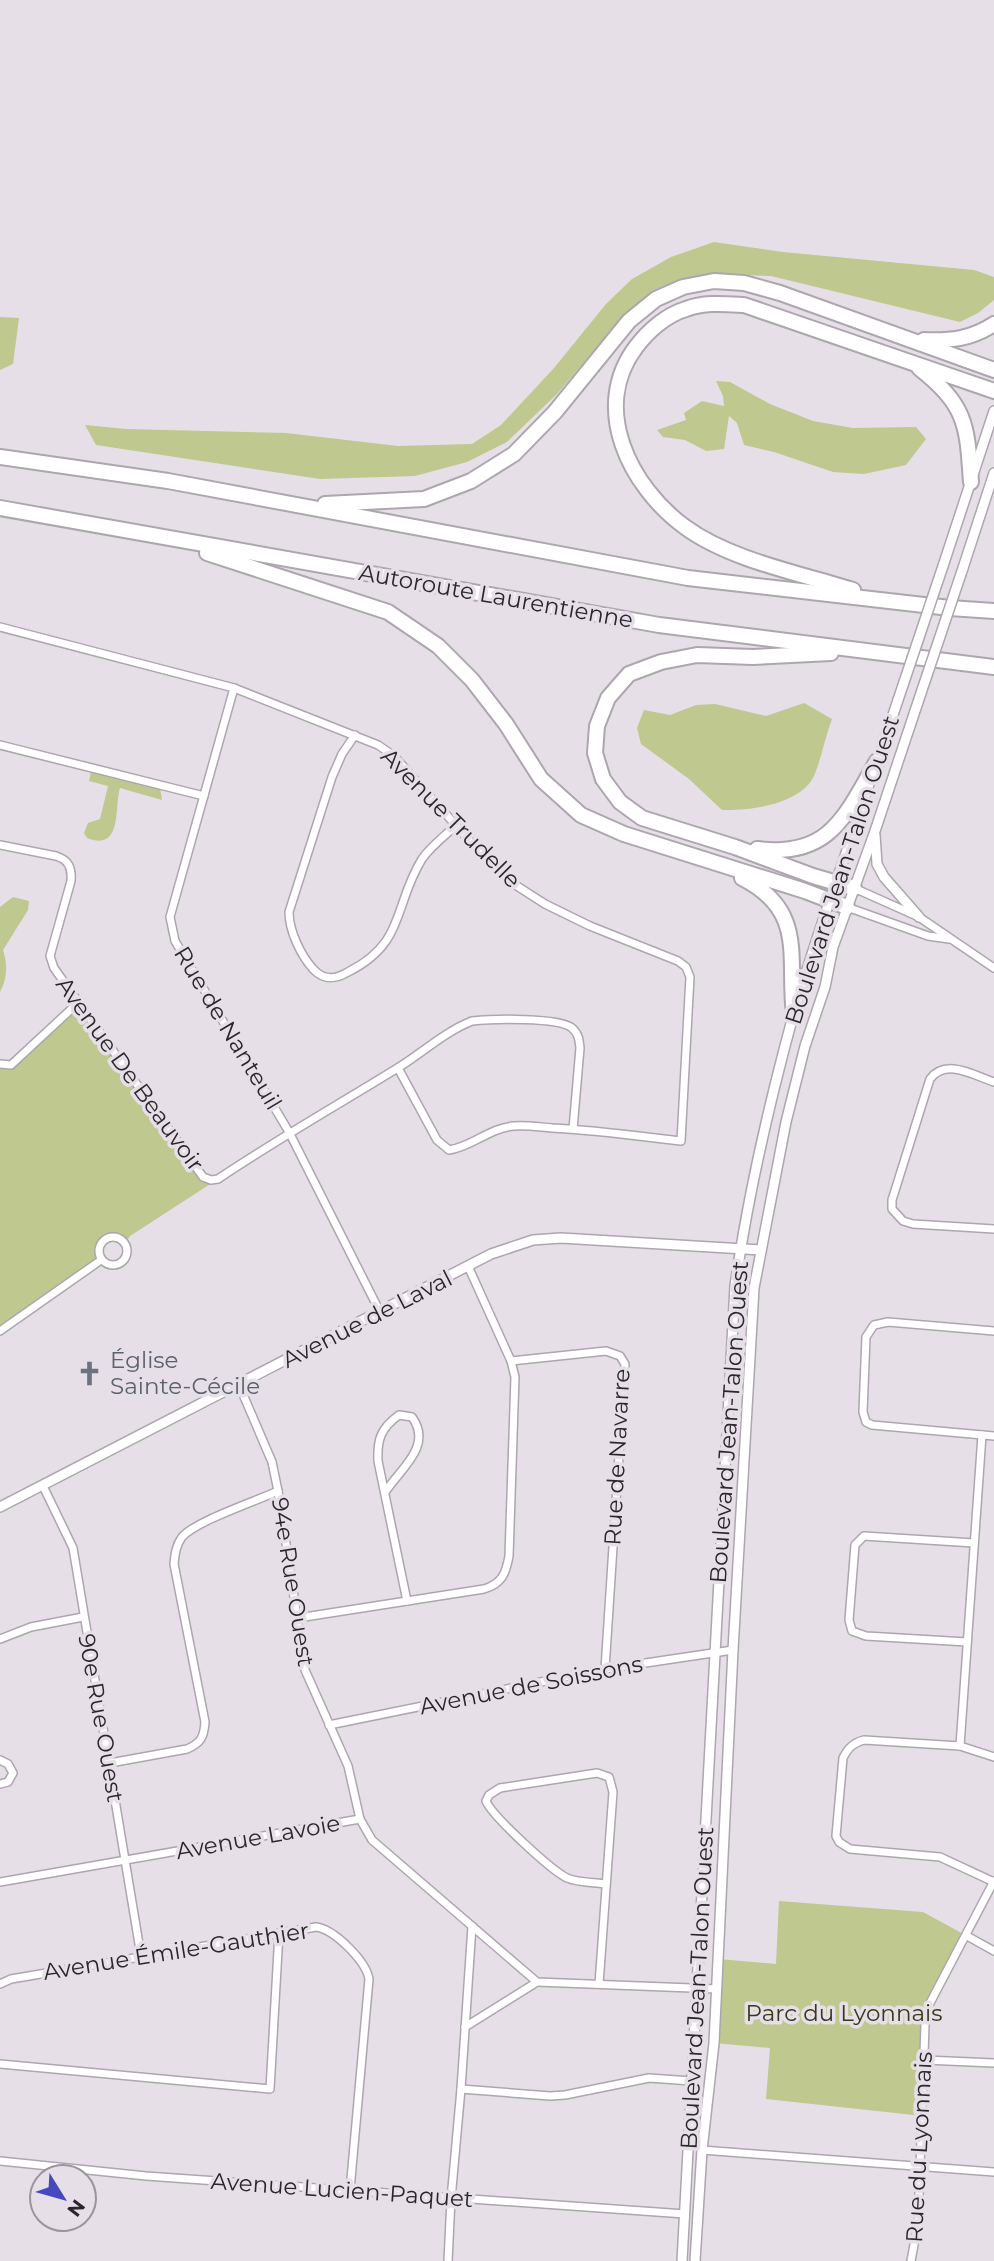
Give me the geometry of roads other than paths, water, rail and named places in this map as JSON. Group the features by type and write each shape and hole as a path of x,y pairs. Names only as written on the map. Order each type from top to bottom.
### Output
{"highway":[{"path":"299,505 424,499 471,481 514,454 523,445 555,412 629,321 656,299 683,287 714,281 744,283 780,293 994,370"},
{"path":"888,601 742,555 710,542 684,526 657,501 636,472 622,445 615,416 619,381 629,356 644,337 662,321 685,309 716,304 744,304 994,391"},
{"path":"912,340 961,339 980,333 994,324"},
{"path":"910,361 953,399 963,417 968,439 971,482"},
{"path":"0,457 168,481 688,578 994,611"},
{"name":"Autoroute Laurentienne","path":"0,508 659,625 994,667"},
{"path":"159,537 388,612 438,646 472,680 506,724 541,779 581,815 624,834 846,907"},
{"path":"853,888 642,818 620,802 603,779 594,753 597,726 608,698 629,674 661,662 697,655 753,657 871,652"},
{"path":"735,847 789,851 811,845 829,834 846,814 877,761"},
{"path":"712,863 765,891 787,926 794,967 791,989 794,1015"}],"street":[{"name":"Boulevard Jean-Talon Ouest","path":"682,2261 735,1286 740,1249 767,1122 794,1015 994,411"},
{"name":"Boulevard Jean-Talon Ouest","path":"695,2261 717,1989 754,1288 786,1122 833,947 875,831 994,473"},
{"name":"Avenue Trudelle","path":"0,627 234,688 378,745 394,756 494,867 517,886 545,904 590,926 678,961 686,967 691,991 681,1141 573,1129"},
{"name":"Rue de Nanteuil","path":"234,688 170,917 175,941 289,1132 380,1312"},
{"path":"355,735 342,754 332,777 289,912 292,932 315,971 328,978 338,977 374,956 396,927 421,862 456,825"},
{"path":"0,745 204,796"},
{"path":"875,831 877,864 884,877 919,916 994,968"},
{"name":"Avenue De Beauvoir","path":"0,845 56,856 69,864 72,871 71,881 50,956 54,968 80,1001 203,1178 218,1179 289,1132"},
{"path":"853,888 919,916"},
{"path":"846,907 928,936 950,939"},
{"path":"0,1064 11,1065 80,1001"},
{"path":"289,1132 472,1021 558,1021 568,1025 579,1036 573,1129 515,1125 483,1134 460,1148 449,1150 437,1140 398,1068"},
{"path":"994,1082 955,1069 940,1069 934,1073 892,1200 892,1209 896,1215 913,1224 994,1229"},
{"path":"115,1237 125,1243 127,1256 121,1263 108,1265 101,1260 100,1247 106,1239 115,1237"},
{"name":"Avenue de Laval","path":"0,1507 491,1254 533,1240 561,1238 761,1250"},
{"path":"0,1331 101,1260"},
{"path":"298,1618 495,1586 506,1570 515,1377 511,1361 468,1266"},
{"path":"994,1331 888,1322 874,1325 866,1337 863,1412 866,1422 872,1425 994,1436"},
{"name":"Rue de Navarre","path":"511,1361 606,1351 621,1356 625,1363 604,1669"},
{"name":"94e Rue Ouest","path":"239,1385 272,1462 305,1670 348,1766 360,1819"},
{"path":"386,1491 415,1455 418,1447 418,1425 412,1417 399,1415 388,1423 377,1443 378,1461 407,1601"},
{"path":"960,1746 982,1435"},
{"name":"90e Rue Ouest","path":"43,1486 73,1548 141,1956"},
{"path":"110,1763 187,1749 197,1745 202,1739 205,1722 174,1564 176,1551 179,1542 191,1529 278,1492"},
{"path":"967,1642 866,1636 852,1631 849,1620 855,1545 864,1536 974,1543"},
{"path":"0,1639 31,1626 83,1617"},
{"name":"Avenue de Soissons","path":"329,1725 604,1669 733,1650"},
{"path":"994,1757 960,1746 864,1740 851,1746 843,1759 836,1836 839,1842 850,1849 940,1857 994,1882"},
{"path":"0,1760 8,1764 13,1773 8,1782 0,1784"},
{"path":"599,1984 613,1792 609,1777 597,1773 500,1788 489,1795 486,1801 494,1814 554,1869 574,1880 606,1884"},
{"name":"Avenue Lavoie","path":"0,1882 360,1819 372,1840 537,1982"},
{"name":"Rue du Lyonnais","path":"911,2261 918,2222 925,2025 930,2003 994,1882"},
{"path":"448,2261 472,1926"},
{"name":"Avenue Émile-Gauthier","path":"0,1984 11,1979 141,1956 316,1927 325,1928 365,1965 368,1972 350,2190"},
{"path":"0,2064 270,2089 279,1933"},
{"path":"967,1936 994,1951"},
{"path":"465,2027 537,1982 717,1989"},
{"path":"925,2060 994,2063"},
{"path":"461,2089 550,2096 649,2078 692,2081"},
{"path":"702,2150 994,2172"},
{"name":"Avenue Lucien-Paquet","path":"0,2161 146,2176 685,2214"}],"place":[{"name":"Église Sainte-Cécile","path":"90,1373"}],"park label":[{"name":"Parc du Lyonnais","path":"844,2013"}]}
